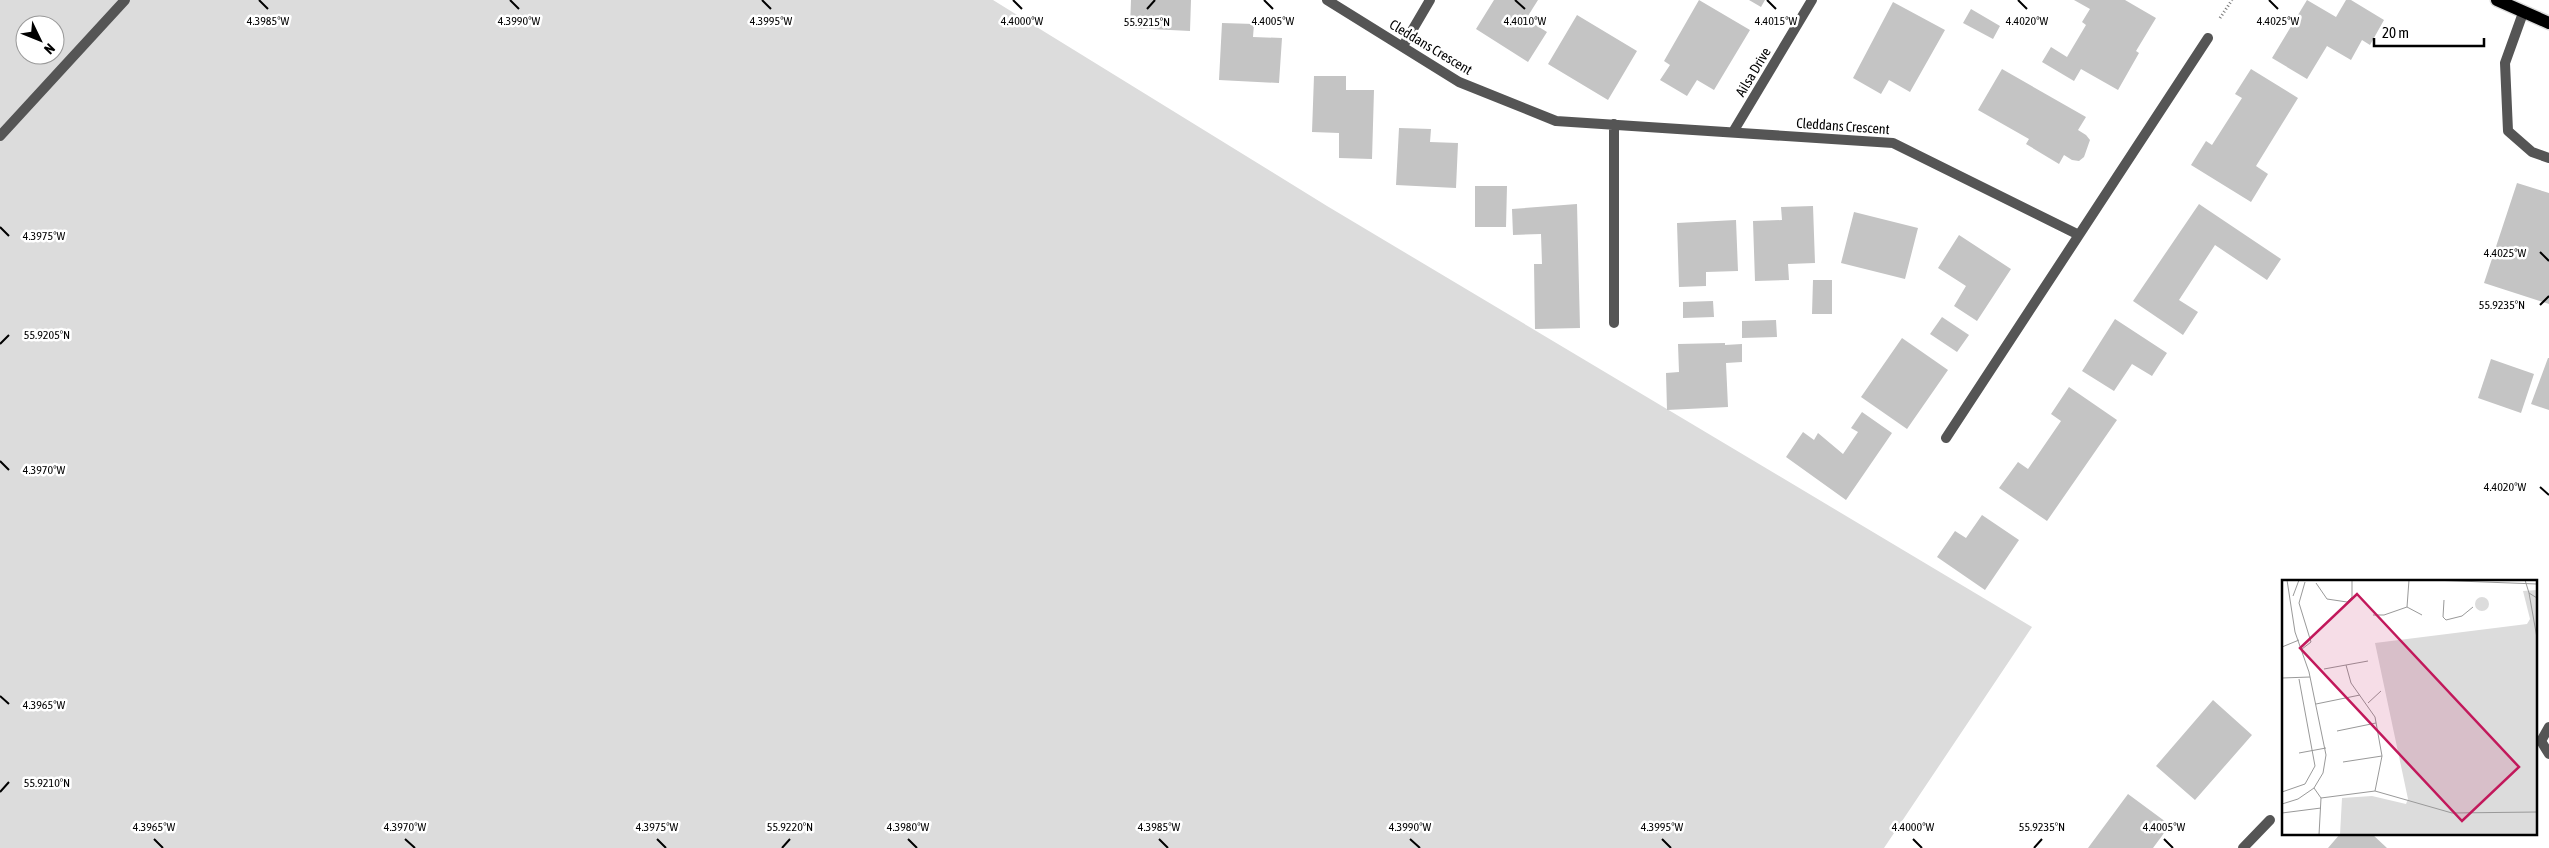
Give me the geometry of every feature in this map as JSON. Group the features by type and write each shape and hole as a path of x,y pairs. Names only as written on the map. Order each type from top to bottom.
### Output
{"main road":[{"path":"2497,0 2549,23"}],"street":[{"path":"0,136 125,0"},
{"name":"Cleddans Crescent","path":"1326,0 1459,82 1556,121 1893,143 2079,235"},
{"path":"1403,46 1430,0"},
{"name":"Ailsa Drive","path":"1733,132 1812,0"},
{"path":"2523,13 2505,63 2508,131 2532,152 2549,158"},
{"path":"1946,438 2208,38"},
{"path":"1614,124 1614,323"},
{"path":"2549,727 2541,741 2549,754"},
{"path":"2243,848 2270,820"}],"shaded area":[{"path":"0,0 993,0 1327,206 2032,627 1884,848 0,848"}],"building":[{"path":"1131,0 1191,0 1190,31 1130,28"},
{"path":"1494,0 1538,0 1526,19 1547,32 1528,62 1476,29"},
{"path":"1699,0 1750,30 1714,90 1697,80 1687,96 1660,80 1670,65 1664,61"},
{"path":"1749,0 1765,0 1761,7"},
{"path":"2074,0 2125,0 2156,18 2136,51 2139,53 2118,90 2081,69 2074,81 2042,62 2051,47 2067,57 2086,25 2082,22 2090,9"},
{"path":"2307,0 2336,17 2346,0 2351,0 2384,20 2370,45 2362,40 2351,60 2327,46 2307,79 2272,58"},
{"path":"1893,2 1945,30 1910,92 1889,80 1881,94 1853,78"},
{"path":"1971,9 2000,26 1993,39 1963,23"},
{"path":"1577,15 1637,51 1608,100 1548,64"},
{"path":"1222,23 1254,24 1253,37 1282,38 1279,83 1219,80"},
{"path":"2002,69 2086,117 2078,130 2090,140 2084,157 2079,161 2072,160 2064,155 2059,164 2026,144 2029,139 1978,110"},
{"path":"2251,69 2298,98 2256,166 2268,174 2251,202 2191,165 2206,141 2212,145 2242,98 2235,94"},
{"path":"1314,76 1346,76 1346,90 1374,90 1372,159 1339,158 1339,133 1312,132"},
{"path":"1399,128 1431,129 1430,142 1458,143 1456,188 1396,185"},
{"path":"2517,183 2549,193 2549,304 2484,283"},
{"path":"1475,186 1507,186 1506,227 1475,227"},
{"path":"1577,204 1580,328 1535,329 1534,264 1542,264 1541,234 1513,235 1512,209"},
{"path":"2199,204 2281,259 2267,280 2215,245 2179,300 2198,312 2183,335 2133,301"},
{"path":"1813,206 1815,263 1788,264 1789,280 1755,281 1753,221 1782,220 1781,207"},
{"path":"1854,212 1918,228 1905,279 1841,263"},
{"path":"1736,220 1738,271 1706,272 1706,286 1679,287 1677,223"},
{"path":"1959,235 2011,269 1977,321 1954,306 1966,286 1938,268"},
{"path":"1813,280 1832,280 1832,314 1812,314"},
{"path":"1713,301 1714,317 1683,318 1683,302"},
{"path":"1942,317 1969,335 1957,352 1930,334"},
{"path":"2115,319 2167,353 2152,376 2132,364 2114,391 2082,371"},
{"path":"1776,320 1777,337 1742,338 1742,321"},
{"path":"1902,338 1948,370 1907,429 1861,397"},
{"path":"1725,343 1725,345 1742,344 1742,362 1726,363 1728,407 1667,410 1666,373 1679,372 1678,344"},
{"path":"2549,358 2549,410 2531,404"},
{"path":"2491,359 2534,374 2521,413 2478,398"},
{"path":"2069,387 2117,420 2047,521 1999,488 2018,462 2028,469 2061,421 2051,414"},
{"path":"1862,412 1892,433 1846,500 1786,457 1803,432 1814,440 1818,433 1843,454 1858,432 1851,428"},
{"path":"1982,515 2019,540 1985,590 1937,557 1955,531 1966,538"},
{"path":"2213,700 2252,735 2195,800 2156,766"},
{"path":"2128,794 2170,825 2153,848 2088,848"},
{"path":"2338,836 2374,836 2387,848 2328,848"}]}
